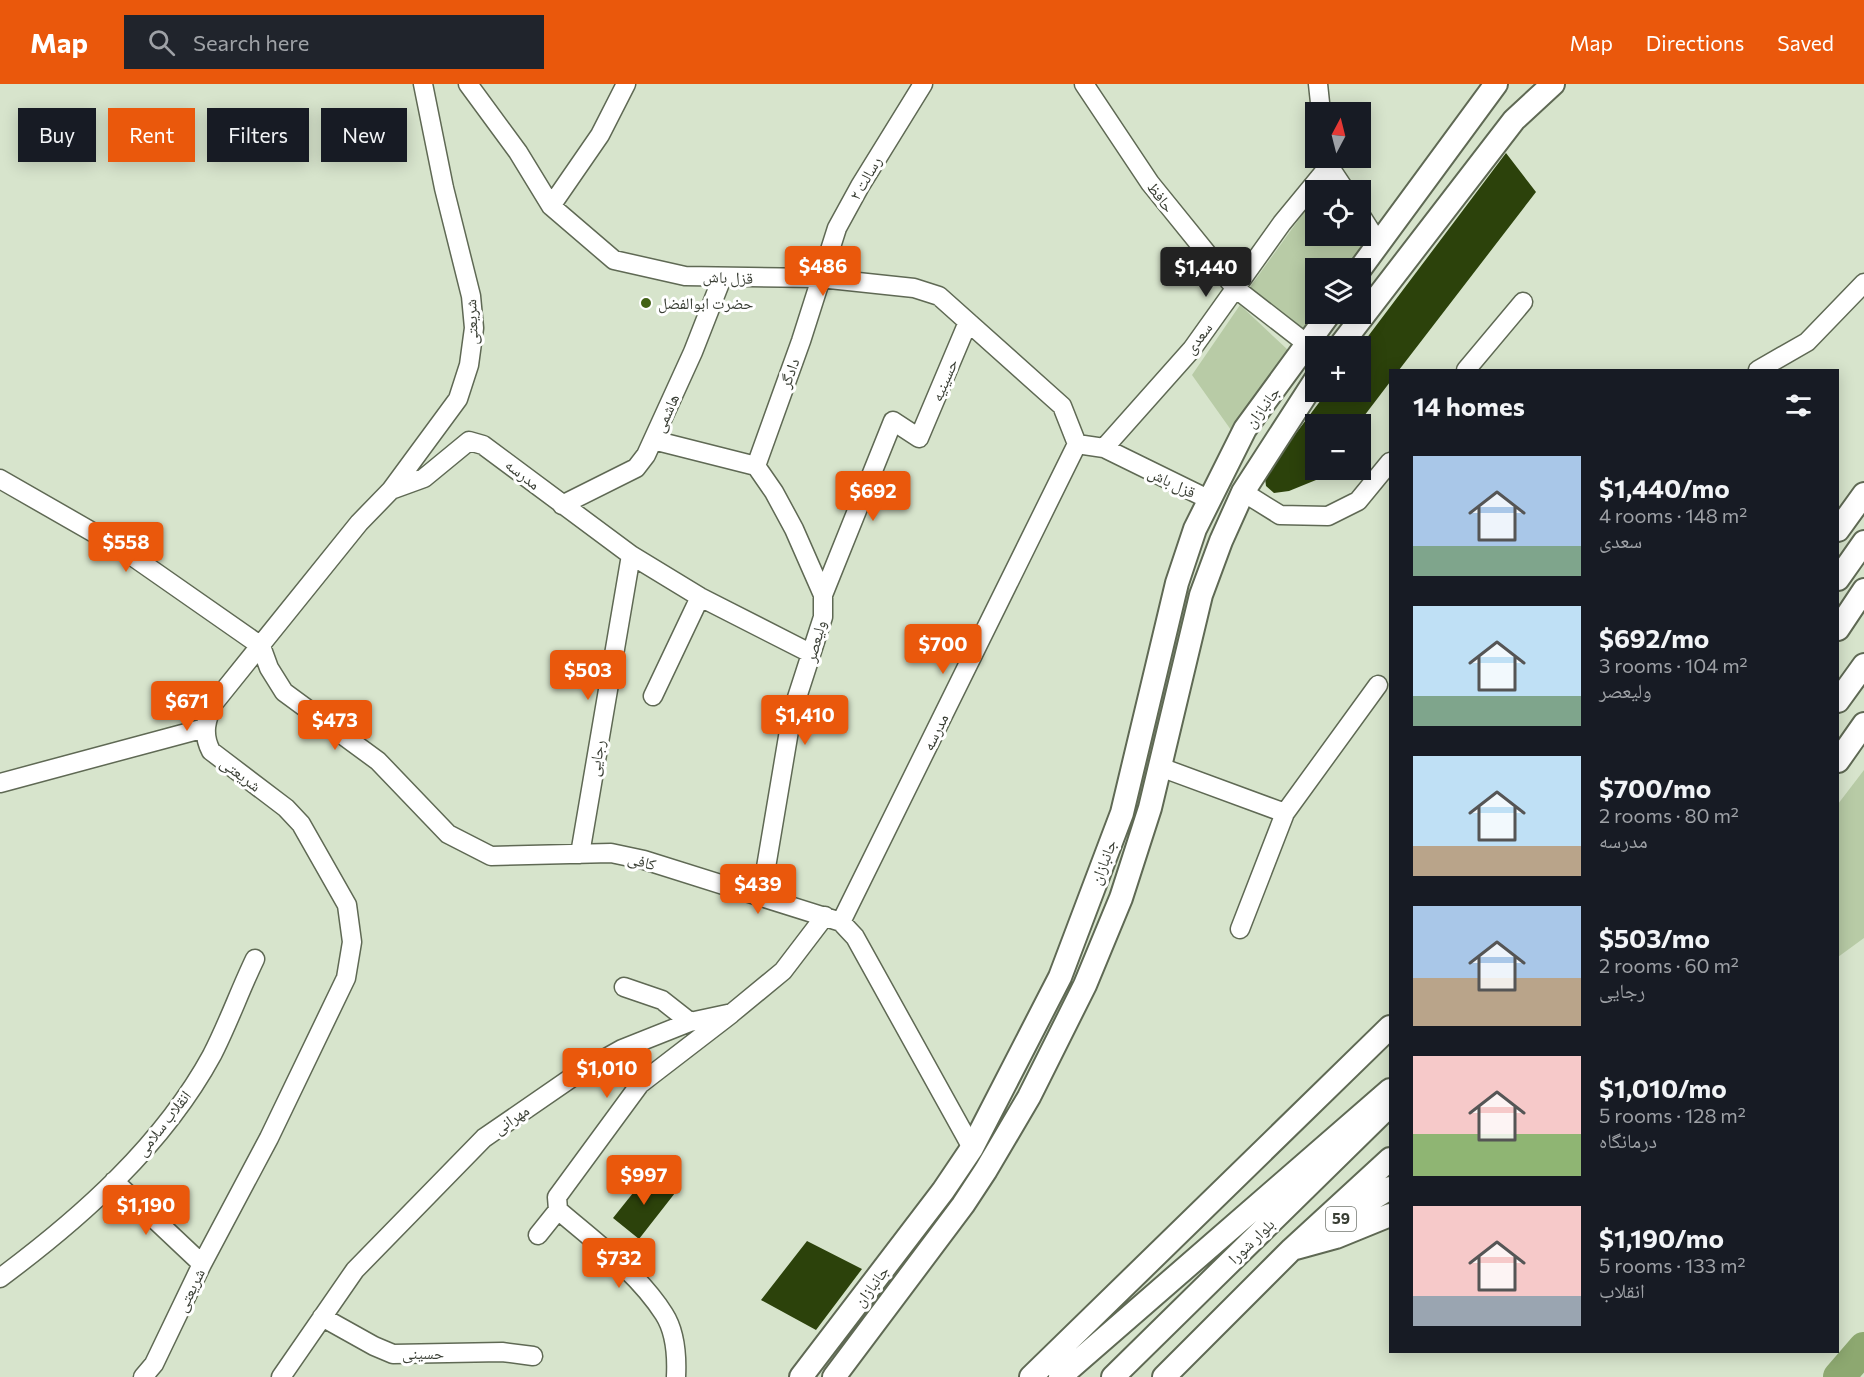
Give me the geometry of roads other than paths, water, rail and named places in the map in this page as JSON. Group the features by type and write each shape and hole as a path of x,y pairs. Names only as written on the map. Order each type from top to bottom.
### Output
{"main road":[{"path":"1368,258 1496,84"},
{"path":"1371,291 1514,120 1552,84"},
{"name":"جانبازان","path":"801,1377 943,1191 972,1148 1060,976 1122,813 1177,583 1195,528 1245,429 1305,347"},
{"name":"جانبازان","path":"834,1377 956,1215 986,1170 1029,1097 1085,985 1121,898 1150,808 1201,595 1221,541 1243,492 1305,393"},
{"path":"1839,529 1864,494"},
{"path":"1839,578 1864,542"},
{"path":"1839,628 1864,590"},
{"path":"1839,700 1864,665"},
{"path":"1839,760 1864,724"},
{"path":"1031,1377 1389,1028"},
{"path":"1060,1377 1389,1091"},
{"name":"بلوار شورا","path":"1113,1377 1389,1106"},
{"path":"972,1148 986,1170"},
{"name":"بلوار شورا","path":"1164,1377 1292,1249 1389,1160"},
{"name":"59","path":"1292,1249 1389,1189"},
{"path":"1292,1249 1336,1237 1389,1215"}],"street":[{"name":"شریعتی","path":"154,1373 202,1264 269,1138 346,978 352,942 347,905 301,824 286,808 211,751 205,741 205,728 214,703 359,523 391,490 458,399 473,348 471,296 457,245 423,84"},
{"name":"قزل باش","path":"468,84 518,152 551,206 614,260 666,273 722,279 820,278 914,288 939,296 1062,406 1077,444 1104,448 1208,499"},
{"path":"551,206 600,135 626,84"},
{"name":"رسالت ۲","path":"820,278 837,228 846,211 923,84"},
{"name":"حافظ","path":"1084,84 1150,183 1235,288 1305,342"},
{"path":"1318,84 1320,102"},
{"name":"سعدی","path":"1104,448 1192,349 1323,168"},
{"path":"1371,230 1380,243"},
{"name":"دادگر","path":"756,466 801,341 820,278"},
{"name":"هاشمی","path":"562,505 636,468 654,440 722,279"},
{"path":"1760,369 1807,342 1864,283"},
{"path":"1467,369 1523,302"},
{"name":"حسینیه","path":"823,595 893,421 919,438 968,322"},
{"path":"654,440 756,466"},
{"name":"مدرسه","path":"391,490 424,478 469,441 483,445 632,555 700,597 810,653"},
{"name":"مدرسه","path":"833,919 1077,444"},
{"path":"1243,492 1280,515 1328,516 1358,501 1389,463"},
{"name":"ولیعصر","path":"756,466 795,529 823,595 823,617 792,713 760,897"},
{"path":"0,479 122,549 261,645"},
{"name":"رجایی","path":"580,854 632,555"},
{"path":"653,696 700,597"},
{"name":"کافی","path":"261,645 269,668 284,692 378,761 448,834 491,856 611,853 644,860 833,919"},
{"path":"1240,929 1286,813 1378,685"},
{"path":"0,783 205,728"},
{"path":"1160,767 1286,813"},
{"path":"833,919 855,937 972,1148"},
{"name":"مهرانی","path":"281,1377 355,1270 484,1138 574,1076 604,1059 690,1022 732,1013 783,971 833,919"},
{"name":"انقلاب سلامی","path":"0,1278 75,1217 114,1181 173,1115 212,1054 255,959"},
{"path":"624,987 662,1000 690,1022"},
{"path":"538,1235 558,1210 557,1197 640,1084 696,1044 732,1013"},
{"path":"114,1181 202,1264"},
{"path":"558,1210 625,1268 664,1314 672,1336 676,1377"},
{"name":"حسینی","path":"322,1317 393,1354 502,1352 533,1356"}],"waterway":[{"path":"1839,1377 1864,1348"}],"place":[{"name":"حضرت ابوالفضل","path":"646,303"}]}
